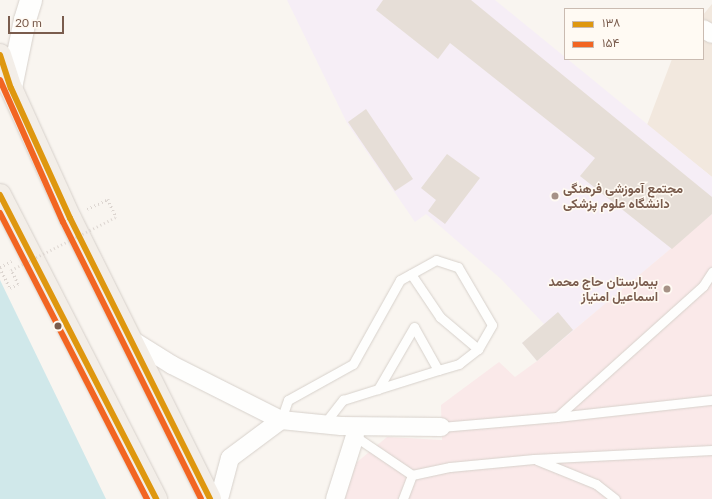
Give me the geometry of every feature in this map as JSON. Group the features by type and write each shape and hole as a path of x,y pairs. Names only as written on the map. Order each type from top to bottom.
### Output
{"main road":[{"path":"11,88 25,20 31,0"},
{"path":"0,55 11,88 63,204 210,499"},
{"path":"0,195 156,499"}],"street":[{"path":"129,338 172,365 281,420 340,428 441,427"},
{"path":"219,499 230,458 281,420"},
{"path":"335,499 340,428"}],"lane":[{"path":"281,420 288,400 353,364 400,280 436,260 458,267 492,325 478,349 459,364 343,400 340,428 412,475 450,467 534,459 712,450"},
{"path":"557,417 703,286 712,272"},
{"path":"411,274 440,317 478,349"},
{"path":"378,389 414,328 438,370"},
{"path":"441,427 557,417 712,400"},
{"path":"534,459 596,484 615,499"},
{"path":"403,499 412,475"}],"path":[{"path":"0,268 1,274 10,288 18,284 11,270 116,217 108,199"}],"shaded area":[{"name":"مجتمع آموزشی فرهنگی دانشگاه علوم پزشکی","path":"287,0 495,0 564,56 564,60 569,60 712,177 712,214 537,361 522,343 544,324 501,279 426,214 415,222 347,123"},
{"path":"712,4 712,177 647,125 672,60 704,60 704,14"},
{"path":"712,214 712,499 326,499 356,463 387,437 442,440 441,405 499,362 515,377 537,361"}],"water":[{"path":"0,280 106,499 0,499"}],"building":[{"path":"383,0 471,0 712,197 712,214 672,249 580,176 595,158 450,43 438,59 376,10"},
{"path":"366,109 413,179 395,191 348,122"},
{"path":"447,154 480,178 445,224 428,211 436,200 421,188"},
{"path":"558,312 573,330 537,361 522,343"}],"transit line":[{"name":"۱۳۸","path":"0,55 11,88 70,218 210,499"},
{"name":"۱۵۴","path":"0,80 63,222 201,499"},
{"name":"۱۳۸","path":"0,195 156,499"},
{"name":"۱۵۴","path":"0,213 147,499"}],"place":[{"name":"مجتمع آموزشی فرهنگی دانشگاه علوم پزشکی","path":"555,196"},
{"name":"بیمارستان حاج محمد اسماعیل امتیاز","path":"667,289"}]}
